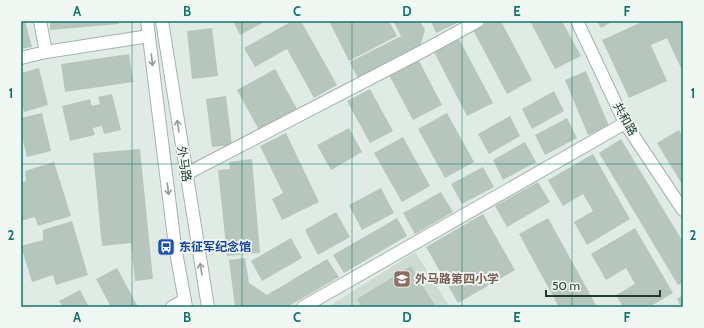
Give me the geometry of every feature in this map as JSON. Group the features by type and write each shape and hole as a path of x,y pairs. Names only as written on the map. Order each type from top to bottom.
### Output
{"street":[{"path":"40,21 46,52"},
{"name":"外马路","path":"147,21 175,246 186,304"},
{"name":"外马路","path":"162,21 208,307"},
{"path":"186,174 478,21"},
{"name":"共和路","path":"577,21 625,123 683,210"},
{"path":"21,58 46,52 149,36"},
{"path":"303,307 625,123"},
{"path":"172,307 186,304"}],"shaded area":[{"name":"外马路第四小学","path":"415,252 450,307 328,307"}],"building":[{"path":"21,21 25,21 32,47 21,49"},
{"path":"50,21 119,21 119,24 50,30"},
{"path":"233,21 266,21 240,35"},
{"path":"292,21 301,21 337,85 314,98 287,49 255,67 244,48"},
{"path":"329,21 389,21 397,36 349,61"},
{"path":"393,21 420,21 425,30 419,50 359,81 350,62 401,36"},
{"path":"431,21 461,21 436,33"},
{"path":"490,21 501,21 532,80 507,94 473,30"},
{"path":"530,21 562,21 581,56 555,69"},
{"path":"597,21 613,21 601,28"},
{"path":"644,21 683,21 683,67 681,68 667,38 651,45 667,81 629,98 602,40"},
{"path":"212,28 218,76 192,79 187,31"},
{"path":"459,39 493,103 467,116 434,52"},
{"path":"129,54 133,82 65,92 61,64"},
{"path":"418,59 442,105 413,120 389,75"},
{"path":"39,68 48,105 24,112 21,100 21,73"},
{"path":"275,69 297,109 259,130 237,90"},
{"path":"586,71 609,126 588,135 565,80"},
{"path":"370,89 393,131 370,143 347,101"},
{"path":"554,91 564,111 532,129 522,109"},
{"path":"112,94 121,130 104,134 102,126 93,128 95,135 70,141 62,106 90,99 92,106 100,104 98,97"},
{"path":"226,96 232,145 212,147 206,99"},
{"path":"42,113 51,151 27,157 21,133 21,118"},
{"path":"447,113 474,162 445,178 418,129"},
{"path":"510,116 520,136 489,154 478,134"},
{"path":"567,118 577,138 545,155 535,135"},
{"path":"349,128 362,152 331,170 317,145"},
{"path":"679,130 683,137 683,186 657,143"},
{"path":"286,133 319,202 282,220 272,199 283,193 260,146"},
{"path":"403,137 430,186 402,202 374,153"},
{"path":"621,139 683,242 683,282 678,285 599,153"},
{"path":"525,142 536,162 503,180 493,160"},
{"path":"140,149 153,279 135,281 131,243 102,246 93,153"},
{"path":"593,154 630,219 587,245 574,222 593,211 583,194 563,206 548,180"},
{"path":"252,159 260,253 227,256 218,170 230,169 229,162"},
{"path":"54,162 71,216 38,226 35,217 21,221 21,183 26,181 25,171"},
{"path":"483,167 494,187 462,204 451,184"},
{"path":"538,182 550,202 507,227 495,206"},
{"path":"381,188 394,213 362,230 349,205"},
{"path":"441,192 453,212 415,234 403,213"},
{"path":"336,212 350,237 318,255 305,230"},
{"path":"483,214 515,270 458,303 426,247"},
{"path":"397,218 407,236 344,273 333,255"},
{"path":"548,218 597,307 559,307 519,234"},
{"path":"72,221 88,275 56,285 53,275 32,282 21,246 43,240 43,230"},
{"path":"635,228 673,293 649,307 623,307 616,295 635,284 626,268 606,280 591,254"},
{"path":"291,238 302,258 262,281 251,261"},
{"path":"245,258 249,283 267,295 327,259 339,277 287,307 235,307 229,260"},
{"path":"411,266 436,307 362,307 357,299"},
{"path":"117,268 138,307 111,307 96,279"},
{"path":"80,290 89,307 63,307 59,301"},
{"path":"683,295 683,307 681,307 677,299"}],"place":[{"name":"东征军纪念馆","path":"166,247"},
{"name":"外马路第四小学","path":"402,279"}]}
